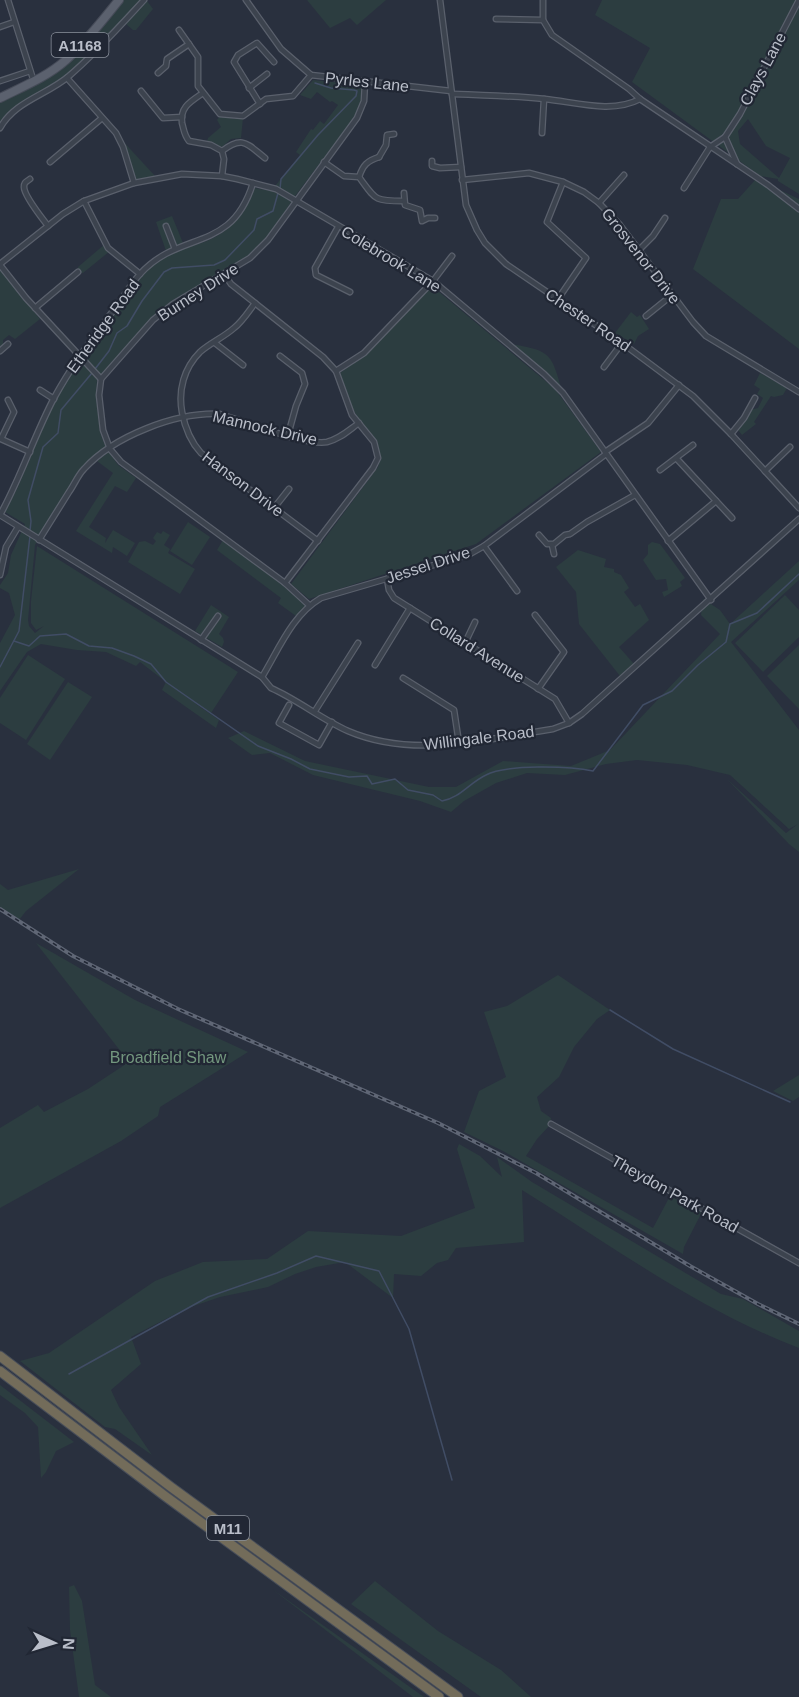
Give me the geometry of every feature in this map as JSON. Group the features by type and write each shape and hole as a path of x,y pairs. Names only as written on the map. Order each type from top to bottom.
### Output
{"highway":[{"name":"M11","path":"0,1356 190,1501 458,1697"},
{"name":"M11","path":"0,1371 165,1496 439,1697"}],"main road":[{"name":"A1168","path":"0,98 34,82 64,62 95,30 119,0"}],"street":[{"path":"8,0 34,82"},
{"path":"0,128 17,108 67,78 144,0"},
{"name":"Pyrles Lane","path":"246,0 281,49 311,75 452,92 606,106 626,105 640,99"},
{"name":"Chester Road","path":"440,0 462,180 471,218 485,243 506,264 679,385 731,434 799,508"},
{"path":"543,0 543,20 552,35 640,99 768,184 799,209"},
{"name":"Clays Lane","path":"710,147 725,137 746,103 799,0"},
{"path":"496,19 543,20"},
{"path":"0,27 14,22"},
{"path":"179,30 198,57 198,86 215,110 227,116 243,116 266,99 293,96 311,75"},
{"path":"260,104 234,62 238,55 257,43 274,62"},
{"path":"158,74 166,66 167,59 189,44"},
{"path":"0,81 30,71"},
{"path":"249,88 267,74"},
{"path":"67,78 116,134 123,147 134,183"},
{"name":"Burney Drive","path":"101,379 153,320 173,304 250,258 268,240 357,118 364,101 365,82"},
{"path":"150,91 143,93 163,118 182,117"},
{"path":"202,93 185,106 182,117 184,136 189,141 211,145 222,151 224,159 222,176"},
{"path":"542,133 544,99"},
{"path":"50,162 102,118"},
{"path":"359,177 362,166 380,156 386,145 387,135 394,134"},
{"path":"725,137 737,164"},
{"path":"222,151 231,143 240,141 265,158"},
{"path":"684,188 710,147"},
{"path":"375,151 385,163"},
{"path":"324,162 344,176 359,177"},
{"path":"430,173 432,164 440,168 461,166"},
{"name":"Grosvenor Drive","path":"462,180 529,173 563,182 584,192 599,202 706,336 799,392"},
{"name":"Colebrook Lane","path":"0,264 48,225 84,201 134,183 182,174 222,176 276,189 433,281 544,374 563,393 711,600"},
{"path":"599,202 624,175"},
{"path":"359,177 374,198 381,201 403,201"},
{"path":"30,179 25,182 26,194 48,225"},
{"path":"558,299 586,258 547,222 563,182"},
{"name":"Etheridge Road","path":"0,515 54,399 79,355 140,274 156,259 175,249 215,235 225,228 244,205 253,183"},
{"path":"404,194 403,201 407,206 420,210 422,222 428,218 435,218"},
{"path":"84,201 108,248 140,274"},
{"path":"639,250 653,236 665,218"},
{"path":"166,226 175,249"},
{"path":"338,227 315,268 316,275 350,292"},
{"path":"336,371 364,353 433,281 452,255"},
{"path":"0,264 35,308 101,379 99,395 103,430 110,449 121,462 285,583 309,605 300,614 262,677"},
{"path":"35,308 78,272"},
{"path":"224,274 231,284 323,357 336,371 349,409 374,442 378,458 374,468 285,583"},
{"path":"646,316 672,295"},
{"name":"Hanson Drive","path":"255,303 236,327 201,351 189,365 182,384 180,400 184,418 191,443 201,453 318,541"},
{"path":"214,343 243,365"},
{"path":"604,367 622,343"},
{"path":"0,351 8,344"},
{"path":"280,356 302,374 305,384 288,435"},
{"name":"Jessel Drive","path":"309,605 321,598 452,560 484,546 605,453 648,423 679,385"},
{"path":"40,390 54,399"},
{"path":"731,434 744,418 755,398"},
{"path":"8,400 14,412 1,439 30,452"},
{"name":"Mannock Drive","path":"36,538 83,470 129,436 146,429 184,418 220,414 288,435 325,442 337,439 359,423"},
{"path":"660,470 693,446"},
{"path":"765,471 790,447"},
{"path":"677,459 732,518"},
{"path":"274,508 289,489"},
{"path":"539,535 547,544 552,545 635,495"},
{"path":"668,541 716,501"},
{"name":"Willingale Road","path":"0,515 262,677 271,688 348,731 402,745 430,746 553,729 569,723 711,600 799,519"},
{"path":"0,574 6,547 18,527"},
{"path":"552,545 554,554"},
{"path":"484,546 517,591"},
{"name":"Collard Avenue","path":"387,579 389,590 394,598 555,699 569,723"},
{"path":"375,665 410,608"},
{"path":"535,615 564,652 538,688"},
{"path":"201,640 218,616"},
{"path":"465,643 475,622"},
{"path":"315,711 358,643"},
{"path":"403,678 454,710 459,742"},
{"path":"289,705 279,723 319,745 332,722"},
{"name":"Theydon Park Road","path":"551,1124 799,1263"}],"green space":[{"path":"122,0 144,0 67,78 17,108 0,128 0,101 66,63"},
{"path":"307,0 386,0 357,25 350,18 330,28"},
{"path":"602,0 799,0 799,194 778,179 760,176 632,82 650,48 595,15","holes":["748,119 766,146 790,158 779,178 740,144 738,131"]},
{"path":"147,1 153,9 136,30 133,30 126,24"},
{"path":"313,80 361,85 362,101 355,117 295,196 268,238 248,256 170,302 151,319 97,380 96,396 100,432 106,448 81,468 35,545 28,620 29,626 35,633 44,626 36,630 31,623 37,546 238,672 211,713 193,702 219,720 216,728 162,690 166,682 140,662 136,666 106,652 41,644 27,652 0,691 0,643 15,615 9,593 0,588 0,585 8,573 11,555 25,524 5,512 55,399 150,267 166,256 222,233 239,216 255,188 271,191 300,155 296,152 311,129 313,130 320,121 324,124 338,105 317,92 311,99 300,95"},
{"path":"220,116 243,118 241,138 231,139 222,147 207,142 208,138 221,127 217,120"},
{"path":"120,138 155,176 135,180"},
{"path":"756,179 799,199 799,349 693,269 721,199 738,199"},
{"path":"172,216 183,243 175,246 169,224 163,226 173,247 166,251 156,222"},
{"path":"105,244 110,251 83,273 78,272 78,267"},
{"path":"0,270 40,319 15,339 9,335 0,347"},
{"path":"432,286 555,389 601,452 476,544 309,599 291,584 378,467 380,459 377,445 359,420 348,398 340,373 367,353"},
{"path":"631,312 637,317 640,315 649,329 638,336 634,344 615,333"},
{"path":"511,344 534,349 547,356 552,361 562,390 545,372"},
{"path":"760,373 787,388 783,395 771,396 754,422 756,424 742,435 738,430 750,410 758,408 763,398 757,394 760,389 754,385"},
{"path":"109,452 118,465 136,478 127,492 115,486 89,527 106,538 105,543 113,530 135,543 127,556 113,547 112,553 76,531 113,473 97,461"},
{"path":"188,522 210,537 192,565 170,551"},
{"path":"163,531 170,535 164,545 170,549 168,553 195,569 180,594 128,562 139,542 145,541 153,545 156,541 153,538 157,532 161,534"},
{"path":"223,540 284,584 306,605 296,616 278,603 281,598 217,550"},
{"path":"652,542 660,544 685,578 680,582 682,586 664,597 662,592 668,590 666,579 656,580 643,560 648,554 648,545"},
{"path":"578,550 606,559 604,567 614,569 614,572 621,575 629,588 624,592 635,607 640,604 649,620 619,647 634,664 620,676 579,624 576,592 556,567"},
{"path":"799,561 799,580 731,642 799,730 799,852 727,779 786,833 798,824 789,829 730,775 687,765 637,760 606,764 565,775 527,773 496,783 464,801 451,812 420,801 313,775 270,753 252,755 228,738 244,731 305,761 429,787 456,787 503,761 571,766 610,750 720,634 701,615 703,599 720,610 730,624"},
{"path":"785,595 799,610 799,637 763,672 735,643"},
{"path":"211,605 229,617 219,634 224,642 222,647 195,631"},
{"path":"799,645 799,709 767,676"},
{"path":"28,655 65,679 26,740 0,723 0,698"},
{"path":"68,682 92,697 50,760 27,744"},
{"path":"79,869 26,911 19,920 0,908 0,884 8,890"},
{"name":"Broadfield Shaw","path":"36,943 135,1000 248,1052 160,1107 158,1116 121,1141 0,1208 0,1128 38,1105 44,1112 88,1089 129,1062"},
{"path":"558,975 610,1010 597,1019 574,1047 559,1077 537,1097 541,1111 551,1118 550,1125 526,1156 653,1228 670,1196 702,1212 684,1247 683,1254 503,1151 464,1132 479,1091 506,1077 484,1012 507,1006"},
{"path":"799,1075 799,1097 793,1101 773,1091"},
{"path":"459,1144 480,1156 502,1177 497,1157 532,1182 721,1294 743,1299 799,1331 799,1348 762,1333 691,1296 522,1190 524,1242 456,1248 448,1260 437,1263 421,1276 394,1274 393,1298 345,1262 316,1267 268,1287 220,1297 185,1309 131,1337 141,1364 111,1390 119,1407 152,1455 115,1429 105,1427 20,1361 49,1353 155,1281 203,1262 267,1259 308,1231 401,1236 475,1208 457,1149"},
{"path":"0,1385 74,1442 56,1451 41,1478 38,1427 25,1413 0,1395"},
{"path":"375,1581 438,1631 501,1670 531,1697 481,1697 351,1604"},
{"path":"74,1585 82,1601 95,1685 111,1697 79,1697 70,1630 69,1587"},
{"path":"272,1589 424,1697 413,1697"}],"waterway":[{"path":"280,189 281,179 318,135 356,96 357,91 354,90 331,88 315,83"},
{"path":"95,369 109,351 117,333 127,326 164,272 172,268 214,265 225,260 254,230 257,219 273,211 278,193"},
{"path":"30,531 28,500 43,447 58,433 61,410 92,373"},
{"path":"0,667 19,631 30,536"},
{"path":"14,641 29,646 40,636 66,634 89,646 112,648 134,656 151,664 166,682 258,746 310,769 349,777 367,776 372,784 395,779 408,790 433,795 442,801 454,797 480,778 495,771 538,767 593,771 643,705 672,691 726,642 730,624 757,613 799,574"},
{"path":"610,1010 673,1049 790,1102"},
{"path":"69,1374 208,1297 277,1273 316,1256 379,1271 409,1329 452,1480"}],"railway":[{"path":"0,909 73,956 178,1009 438,1123 536,1173 690,1266 799,1324"}]}
